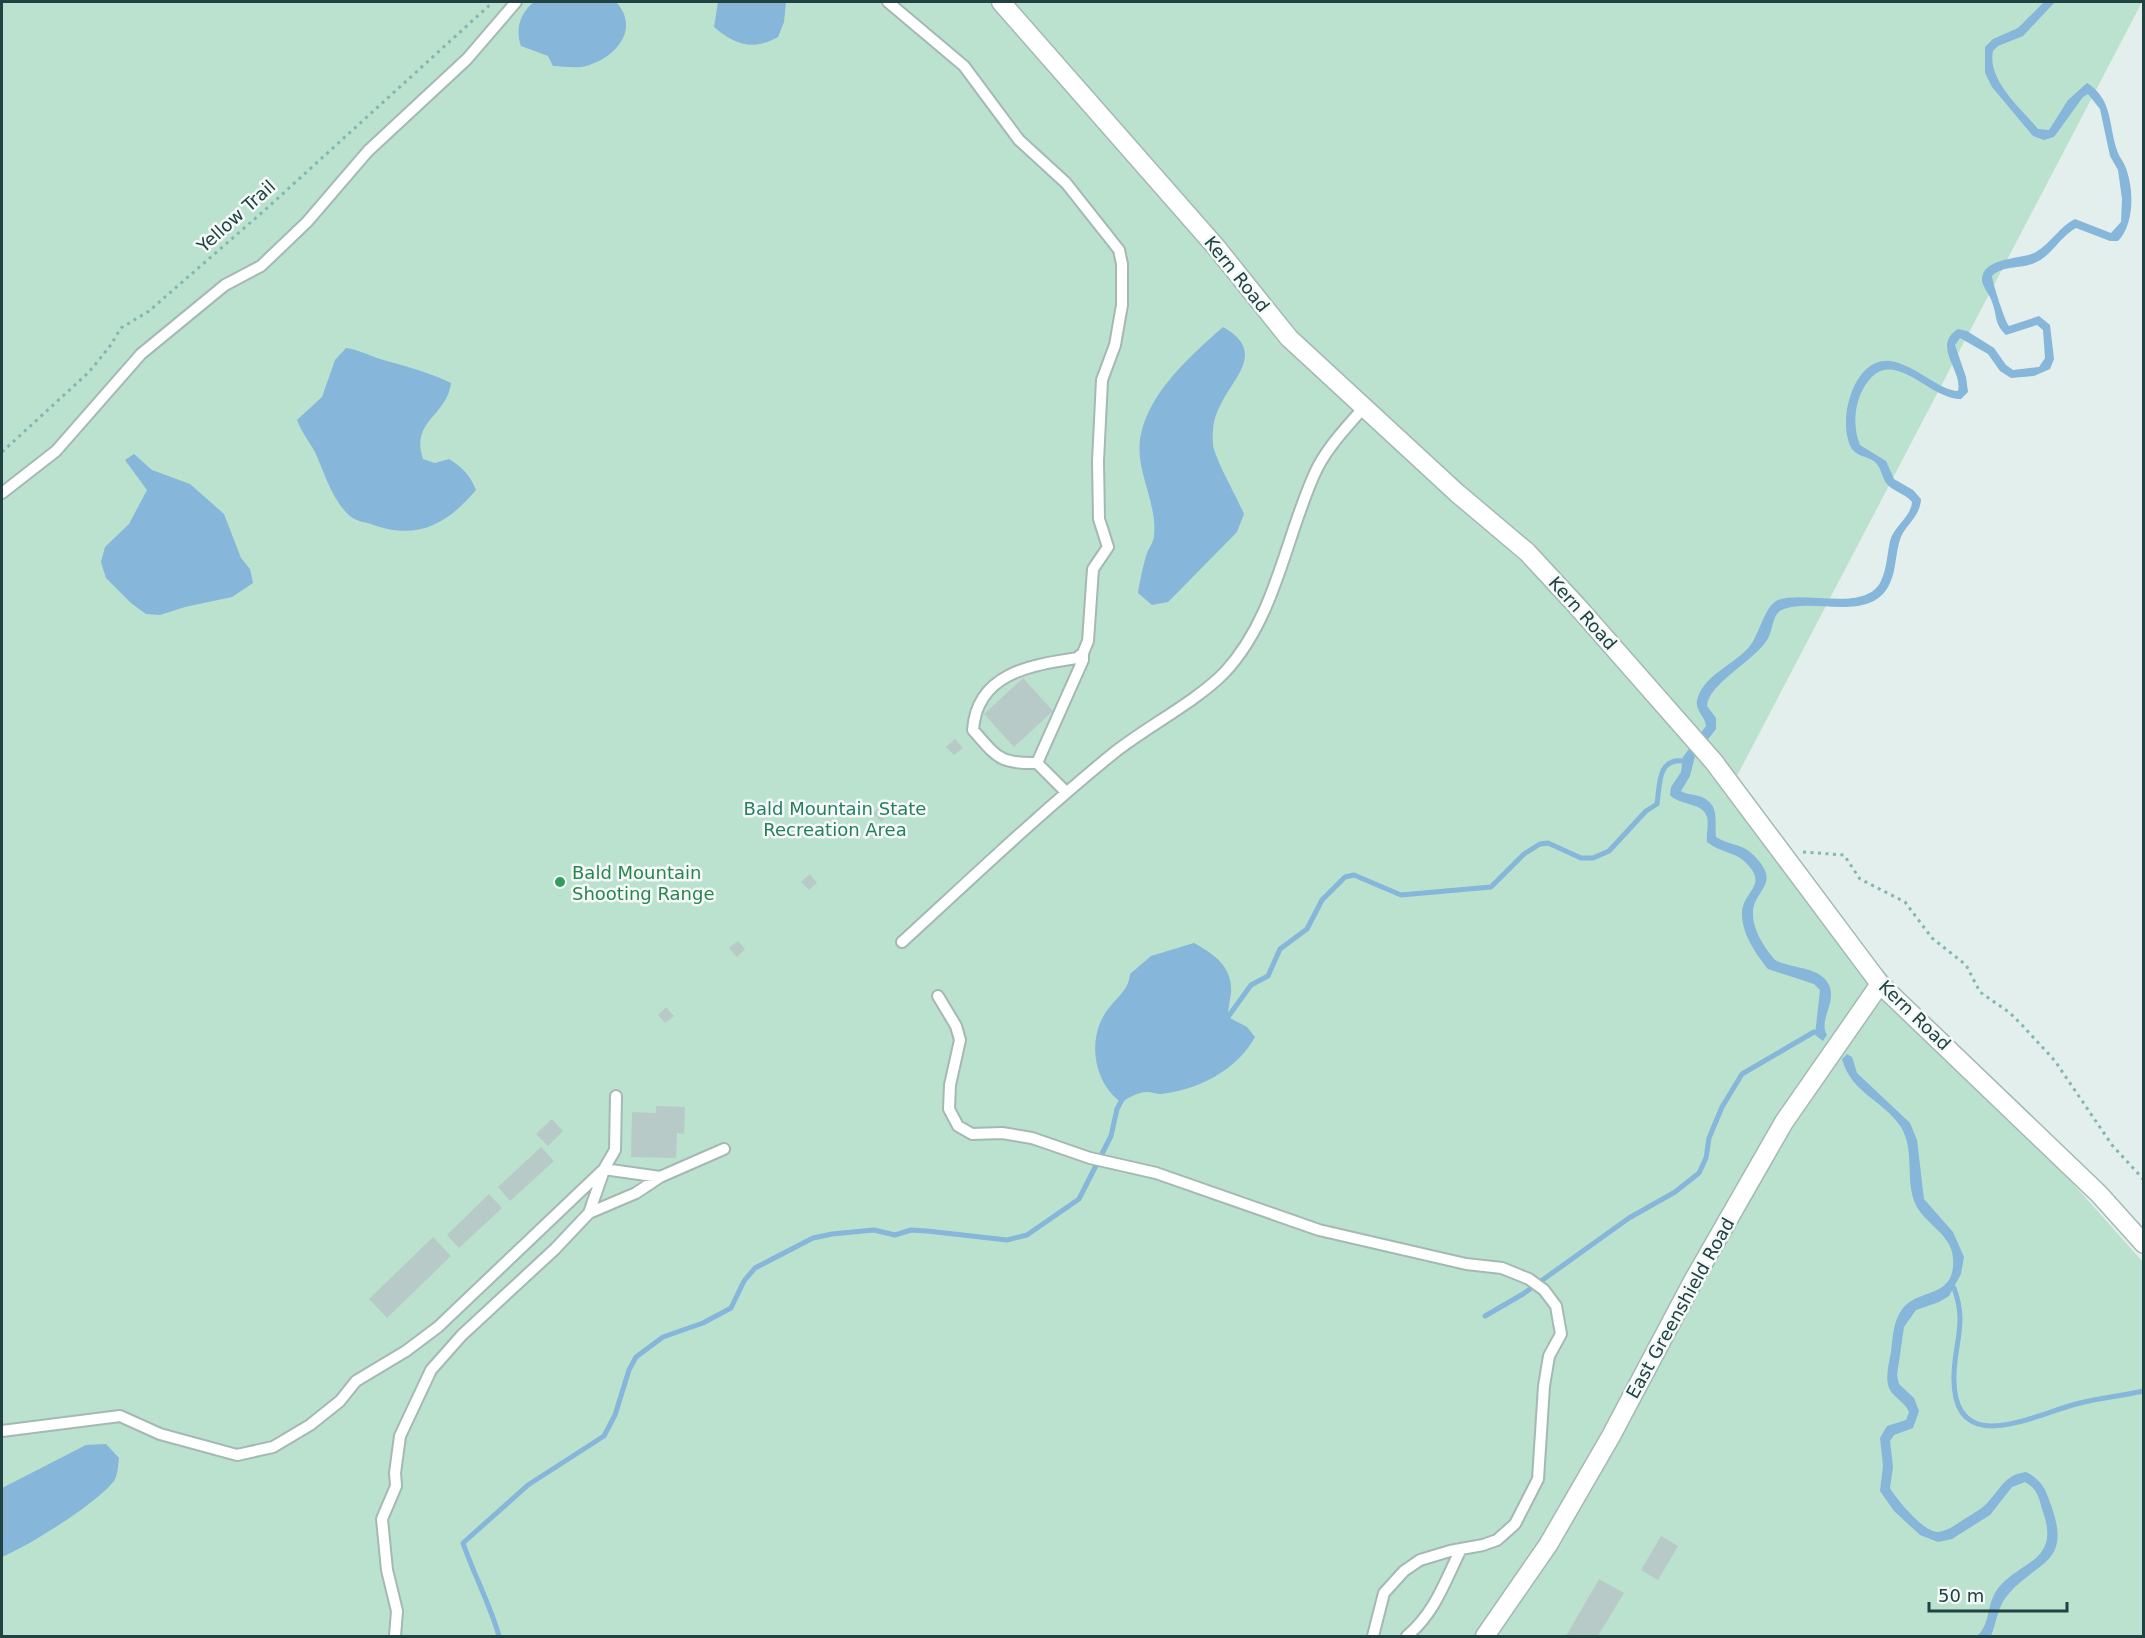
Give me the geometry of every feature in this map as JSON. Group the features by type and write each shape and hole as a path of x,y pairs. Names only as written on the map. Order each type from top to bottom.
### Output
{"street":[{"name":"Kern Road","path":"1001,2 1216,247 1289,338 1457,493 1527,552 1714,762 1880,984 2091,1186 2144,1244"},
{"name":"East Greenshield Road","path":"1485,1636 1548,1545 1611,1436 1693,1281 1784,1122 1880,984"}],"lane":[{"path":"2,493 56,451 141,354 225,285 261,266 307,222 368,152 467,59 516,2"},
{"path":"888,2 964,66 1019,140 1066,183 1119,250 1122,264 1122,305 1114,345 1102,380 1099,440 1098,519 1108,547 1093,569 1088,641 1083,660 1037,763"},
{"path":"902,942 1066,792 1129,741 1224,672 1253,634 1272,592 1315,472 1339,436 1365,406"},
{"path":"1066,792 1037,763 1013,764 996,756 973,730 974,713 981,698 1002,678 1031,665 1077,658 1083,653"},
{"path":"938,996 956,1026 960,1040 950,1085 949,1109 958,1126 972,1134 1002,1133 1032,1138 1090,1158 1156,1173 1319,1230 1466,1264 1502,1268 1528,1279 1545,1290 1556,1306 1561,1334 1550,1356 1544,1386 1538,1479 1515,1524 1508,1532 1483,1545 1420,1560 1404,1571 1384,1593 1373,1636"},
{"path":"588,1214 604,1169 615,1150 616,1096"},
{"path":"395,1636 397,1611 387,1570 382,1519 396,1486 395,1473 400,1436 431,1370 462,1335 555,1249 588,1214 636,1193 660,1177 724,1149"},
{"path":"604,1169 660,1177"},
{"path":"2,1431 120,1416 160,1434 237,1455 273,1447 310,1425 340,1401 356,1381 406,1352 438,1327 604,1169"},
{"path":"1407,1636 1423,1623 1436,1604 1461,1549"}],"path":[{"name":"Yellow Trail","path":"2,452 89,372 121,328 149,311 258,216 493,2"},
{"path":"1782,850 1844,855 1860,879 1905,902 1938,944 1966,965 1980,992 2010,1013 2055,1061 2112,1145 2144,1180"}],"green space":[{"name":"Bald Mountain State Recreation Area","path":"2,2 2142,2 1727,795 2143,1262 2143,1636 2,1636"}],"water":[{"path":"534,2 616,2 626,23 625,33 613,51 593,64 581,67 553,66 548,56 521,46 519,40 522,16"},
{"path":"718,2 786,2 784,22 778,37 752,45 729,38 714,27"},
{"path":"2044,2 2055,2 2023,36 1998,46 1993,51 1995,73 2007,93 2038,129 2049,130 2068,100 2087,83 2102,97 2118,153 2125,166 2130,184 2130,215 2124,234 2118,241 2110,241 2076,228 2039,261 2027,266 2001,270 1992,276 2009,326 2039,316 2050,325 2054,359 2050,369 2034,376 2011,378 2000,371 1988,354 1960,338 1955,345 1966,377 1968,392 1961,399 1948,397 1896,371 1884,370 1873,376 1859,397 1856,411 1855,425 1860,445 1886,461 1894,479 1913,490 1921,499 1918,512 1901,537 1891,582 1879,598 1868,604 1840,607 1796,606 1780,611 1761,648 1723,681 1709,698 1707,706 1716,718 1716,729 1695,756 1690,776 1681,791 1699,796 1711,803 1715,813 1716,837 1746,849 1766,872 1765,886 1754,905 1753,914 1757,933 1775,960 1819,974 1829,985 1831,998 1825,1024 1827,1035 1823,1041 1815,1035 1820,990 1814,984 1768,969 1754,950 1744,929 1743,906 1755,882 1752,869 1740,858 1707,842 1708,820 1705,812 1674,798 1670,795 1671,787 1681,772 1683,757 1706,726 1697,705 1702,689 1707,682 1750,646 1773,603 1790,598 1834,599 1862,596 1873,591 1881,581 1890,541 1909,512 1912,502 1886,483 1875,462 1852,449 1846,424 1847,409 1857,380 1866,369 1877,363 1890,361 1908,367 1943,387 1958,391 1947,343 1950,336 1958,329 1967,331 1994,348 2006,365 2013,370 2039,367 2045,358 2043,330 2037,325 2006,335 1997,323 1994,307 1982,281 1984,273 1995,263 2036,252 2075,219 2111,233 2121,222 2122,199 2118,170 2110,156 2100,109 2088,94 2083,97 2054,137 2044,140 2033,136 1992,87 1985,73 1985,47 1993,39 2018,28"},
{"path":"1223,327 1236,336 1243,346 1245,356 1243,366 1217,413 1213,426 1213,445 1244,514 1237,532 1168,602 1152,605 1138,593 1147,553 1154,538 1154,516 1140,458 1140,438 1145,420 1166,385 1179,369"},
{"path":"346,348 424,372 451,383 443,403 421,436 420,446 423,459 435,463 449,459 466,472 476,490 442,521 417,530 387,529 352,518 334,495 315,452 297,420 322,397 335,360"},
{"path":"134,454 152,470 190,484 224,514 241,558 250,569 253,583 232,597 160,615 146,614 131,603 106,578 101,562 105,547 129,524 147,490 125,460"},
{"path":"1194,943 1221,962 1231,984 1228,1017 1247,1027 1255,1037 1238,1059 1202,1083 1175,1092 1140,1093 1121,1102 1105,1085 1097,1063 1096,1039 1103,1017 1127,986 1130,974 1151,956"},
{"path":"1847,1054 1852,1057 1857,1073 1910,1123 1917,1140 1924,1199 1953,1232 1964,1257 1961,1274 1949,1296 1916,1310 1904,1327 1897,1375 1899,1384 1914,1398 1919,1411 1913,1428 1894,1435 1890,1441 1893,1467 1890,1488 1918,1521 1931,1530 1941,1532 1981,1509 2008,1479 2026,1472 2044,1487 2057,1527 2054,1552 2047,1561 2017,1585 2003,1601 1991,1636 1977,1636 1984,1627 1994,1595 2012,1575 2041,1553 2046,1543 2047,1530 2043,1512 2035,1491 2025,1482 2012,1487 1990,1515 1952,1539 1938,1542 1920,1535 1894,1511 1880,1491 1883,1466 1880,1438 1887,1426 1906,1420 1909,1412 1889,1388 1887,1379 1895,1323 1903,1308 1910,1302 1943,1287 1949,1280 1953,1258 1948,1242 1924,1217 1915,1203 1912,1194 1908,1145 1901,1127 1852,1080 1842,1059"},
{"path":"106,1444 119,1458 114,1481 93,1501 62,1523 2,1557 2,1488 86,1445"}],"building":[{"path":"1023,678 1053,711 1014,747 984,714"},
{"path":"955,739 963,748 954,755 946,747"},
{"path":"882,806 890,814 881,822 873,813"},
{"path":"810,874 817,883 809,890 801,882"},
{"path":"738,941 745,949 737,957 729,948"},
{"path":"666,1007 674,1016 665,1023 658,1015"},
{"path":"656,1106 685,1107 684,1134 677,1133 676,1158 631,1157 632,1112 656,1113"},
{"path":"552,1119 563,1131 548,1146 536,1134"},
{"path":"541,1147 554,1161 510,1201 498,1187"},
{"path":"489,1194 502,1208 459,1248 447,1235"},
{"path":"433,1237 451,1256 387,1318 369,1299"},
{"path":"1661,1536 1678,1546 1658,1580 1641,1570"},
{"path":"1599,1579 1624,1593 1598,1636 1566,1636"}],"waterway":[{"path":"1221,1020 1228,1017 1251,985 1268,976 1280,949 1307,929 1322,900 1345,877 1354,875 1401,895 1491,887 1524,854 1540,844 1548,843 1581,858 1593,858 1609,851 1646,811 1657,804 1664,769 1675,761 1683,761"},
{"path":"1485,1316 1523,1294 1629,1218 1675,1192 1699,1173 1706,1158 1709,1138 1722,1107 1742,1074 1814,1032"},
{"path":"499,1636 463,1543 528,1485 604,1436 615,1415 629,1370 636,1357 663,1337 703,1323 731,1308 744,1281 755,1268 813,1238 874,1230 895,1235 911,1230 1007,1240 1027,1235 1079,1199 1111,1136 1117,1109 1123,1098"},
{"path":"1954,1288 1960,1312 1954,1374 1957,1400 1965,1417 1979,1424 1997,1426 2084,1402 2144,1391"}],"place":[{"name":"Bald Mountain Shooting Range","path":"560,882"}]}
